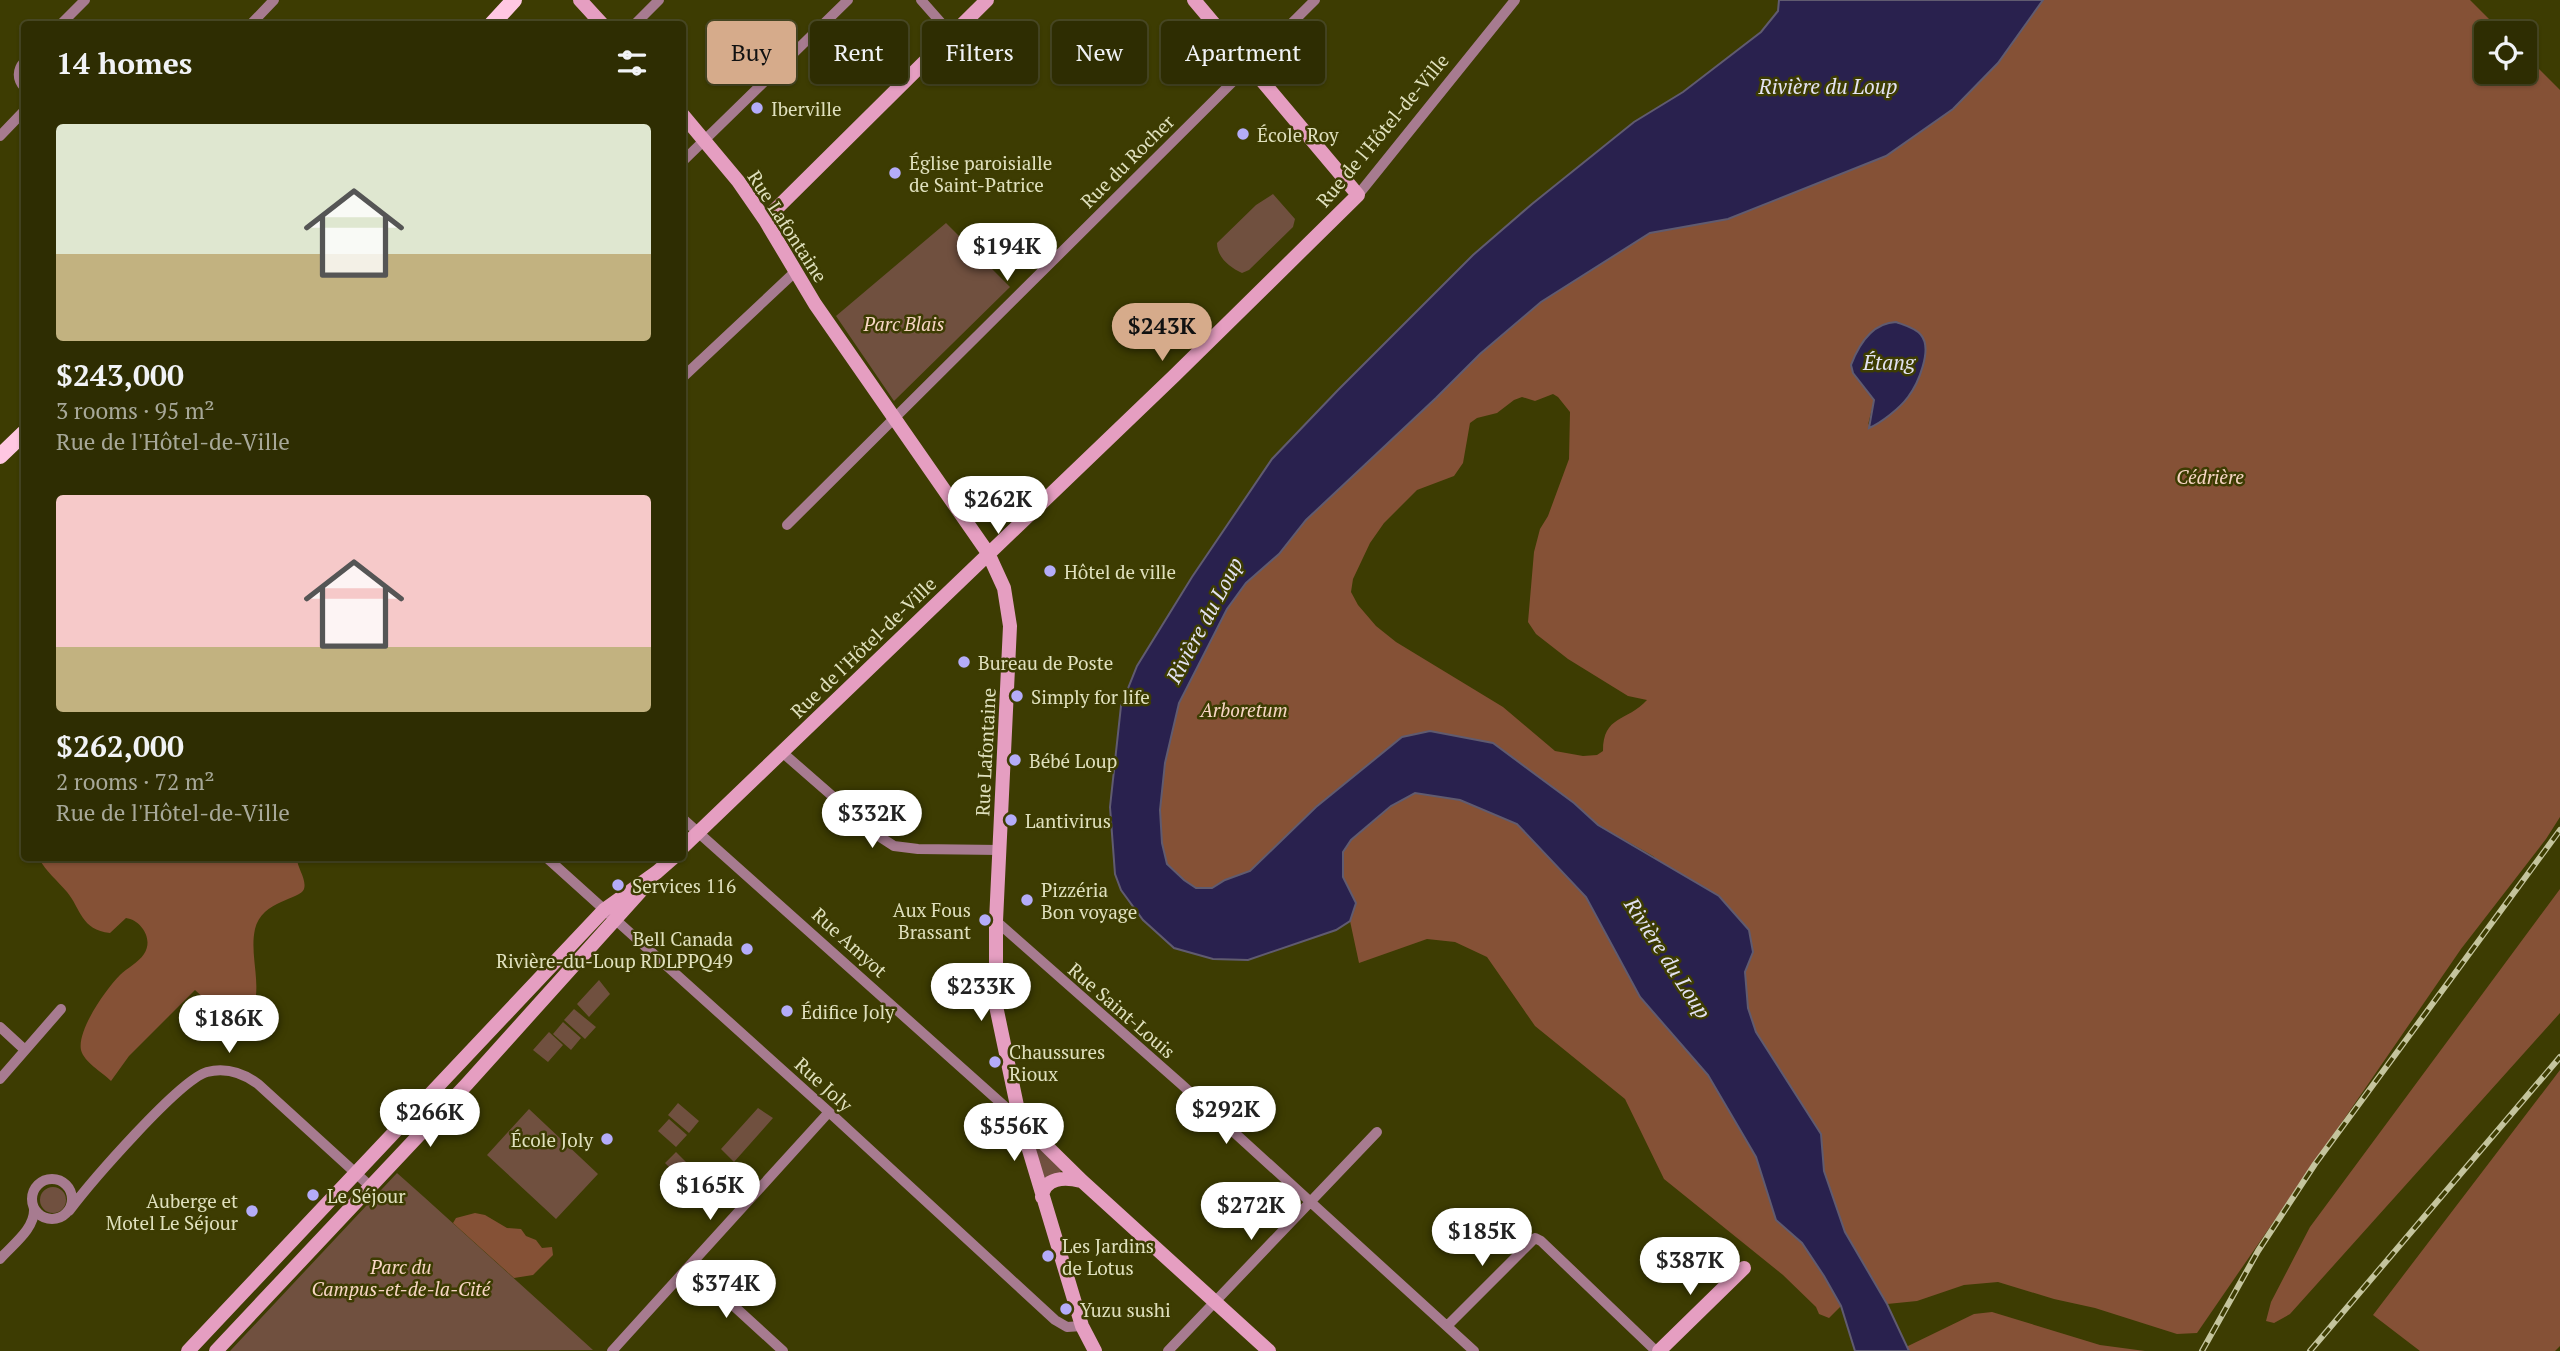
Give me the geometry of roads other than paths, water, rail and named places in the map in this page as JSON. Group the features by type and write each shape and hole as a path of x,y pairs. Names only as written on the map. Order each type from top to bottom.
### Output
{"main road":[{"path":"495,21 514,0"},
{"path":"580,0 599,21"},
{"path":"965,21 987,0"},
{"path":"1194,0 1212,21"},
{"path":"765,220 922,63"},
{"path":"1266,84 1358,195"},
{"name":"Rue Lafontaine","path":"686,118 705,139 765,220 815,304 988,553 1004,588 1010,626 996,921 996,1006 1020,1120 1042,1198 1082,1326 1095,1351"},
{"name":"Rue de l'Hôtel-de-Ville","path":"686,844 1358,195"},
{"path":"0,456 21,436"},
{"path":"188,1351 604,910 670,861"},
{"path":"216,1351 617,921 657,872"},
{"name":"Rue Amyot","path":"1020,1120 1082,1181 1269,1351"},
{"path":"1042,1198 1045,1187 1058,1178 1082,1181"},
{"path":"1658,1351 1744,1268"}],"street":[{"path":"64,21 85,0"},
{"path":"254,21 274,0"},
{"path":"638,21 659,0"},
{"path":"686,158 848,0"},
{"path":"921,0 940,21"},
{"name":"Rue du Rocher","path":"1294,21 1315,0"},
{"name":"Rue de l'Hôtel-de-Ville","path":"1358,195 1515,0"},
{"name":"Rue du Rocher","path":"787,525 1230,84"},
{"path":"0,136 21,114"},
{"path":"686,374 796,271"},
{"path":"783,753 877,835 894,846 1000,850"},
{"name":"Rue Amyot","path":"686,822 1020,1120"},
{"name":"Rue Joly","path":"550,861 1034,1300 1064,1326 1082,1326"},
{"name":"Rue Saint-Louis","path":"996,921 1181,1084 1474,1351"},
{"path":"0,1079 61,1009"},
{"path":"0,1027 24,1050"},
{"path":"23,1233 59,1219 69,1211 90,1183 191,1080 207,1072 236,1072 258,1084 370,1187"},
{"path":"613,1350 829,1112"},
{"path":"1168,1351 1377,1132"},
{"path":"0,1259 33,1222 32,1198 37,1186 49,1180 80,1187 90,1183"},
{"path":"62,1182 71,1192 72,1203 69,1211"},
{"path":"34,1207 39,1215 46,1219 59,1219"},
{"path":"1447,1326 1535,1238 1658,1351"},
{"path":"691,1266 783,1351"}],"water":[{"name":"Rivière du Loup","path":"1779,0 2043,0 1998,63 1953,109 1886,156 1728,219 1650,233 1541,302 1480,354 1306,520 1279,554 1246,583 1227,609 1179,703 1165,763 1160,810 1162,843 1167,864 1184,880 1196,888 1212,888 1250,871 1316,807 1402,737 1430,731 1493,743 1574,803 1598,825 1719,896 1749,930 1753,952 1745,972 1748,1008 1756,1032 1821,1134 1824,1171 1845,1232 1887,1304 1909,1351 1855,1351 1841,1306 1802,1243 1776,1220 1756,1157 1708,1075 1640,997 1586,897 1517,824 1460,800 1415,793 1391,806 1351,840 1343,852 1343,877 1356,903 1350,921 1336,930 1248,960 1213,959 1174,948 1143,920 1121,890 1115,874 1110,807 1121,706 1137,666 1192,577 1272,459 1473,255 1634,122 1683,92 1761,32 1778,11"},
{"name":"Étang","path":"1896,322 1921,335 1925,349 1923,366 1905,401 1885,419 1869,428 1874,400 1853,373 1851,365 1868,336 1880,326"}],"railway":[{"path":"2202,1351 2258,1251 2315,1164 2560,830"},
{"path":"2310,1351 2560,1057"}],"place":[{"name":"Iberville","path":"757,108"},
{"name":"École Roy","path":"1243,134"},
{"name":"Église paroisialle de Saint-Patrice","path":"895,173"},
{"name":"Hôtel de ville","path":"1050,571"},
{"name":"Bureau de Poste","path":"964,662"},
{"name":"Simply for life","path":"1017,696"},
{"name":"Bébé Loup","path":"1015,760"},
{"name":"Lantivirus","path":"1011,820"},
{"name":"Services 116","path":"618,885"},
{"name":"Pizzéria Bon voyage","path":"1027,900"},
{"name":"Aux Fous Brassant","path":"985,920"},
{"name":"Bell Canada Rivière-du-Loup RDLPPQ49","path":"747,949"},
{"name":"Édifice Joly","path":"787,1011"},
{"name":"Chaussures Rioux","path":"995,1062"},
{"name":"École Joly","path":"607,1139"},
{"name":"Le Séjour","path":"313,1195"},
{"name":"Auberge et Motel Le Séjour","path":"252,1211"},
{"name":"Les Jardins de Lotus","path":"1048,1256"},
{"name":"Yuzu sushi","path":"1066,1309"}],"park label":[{"name":"Parc Blais","path":"904,323"},
{"name":"Cédrière","path":"2210,476"},
{"name":"Arboretum","path":"1244,709"},
{"name":"Parc du Campus-et-de-la-Cité","path":"401,1277"}]}
